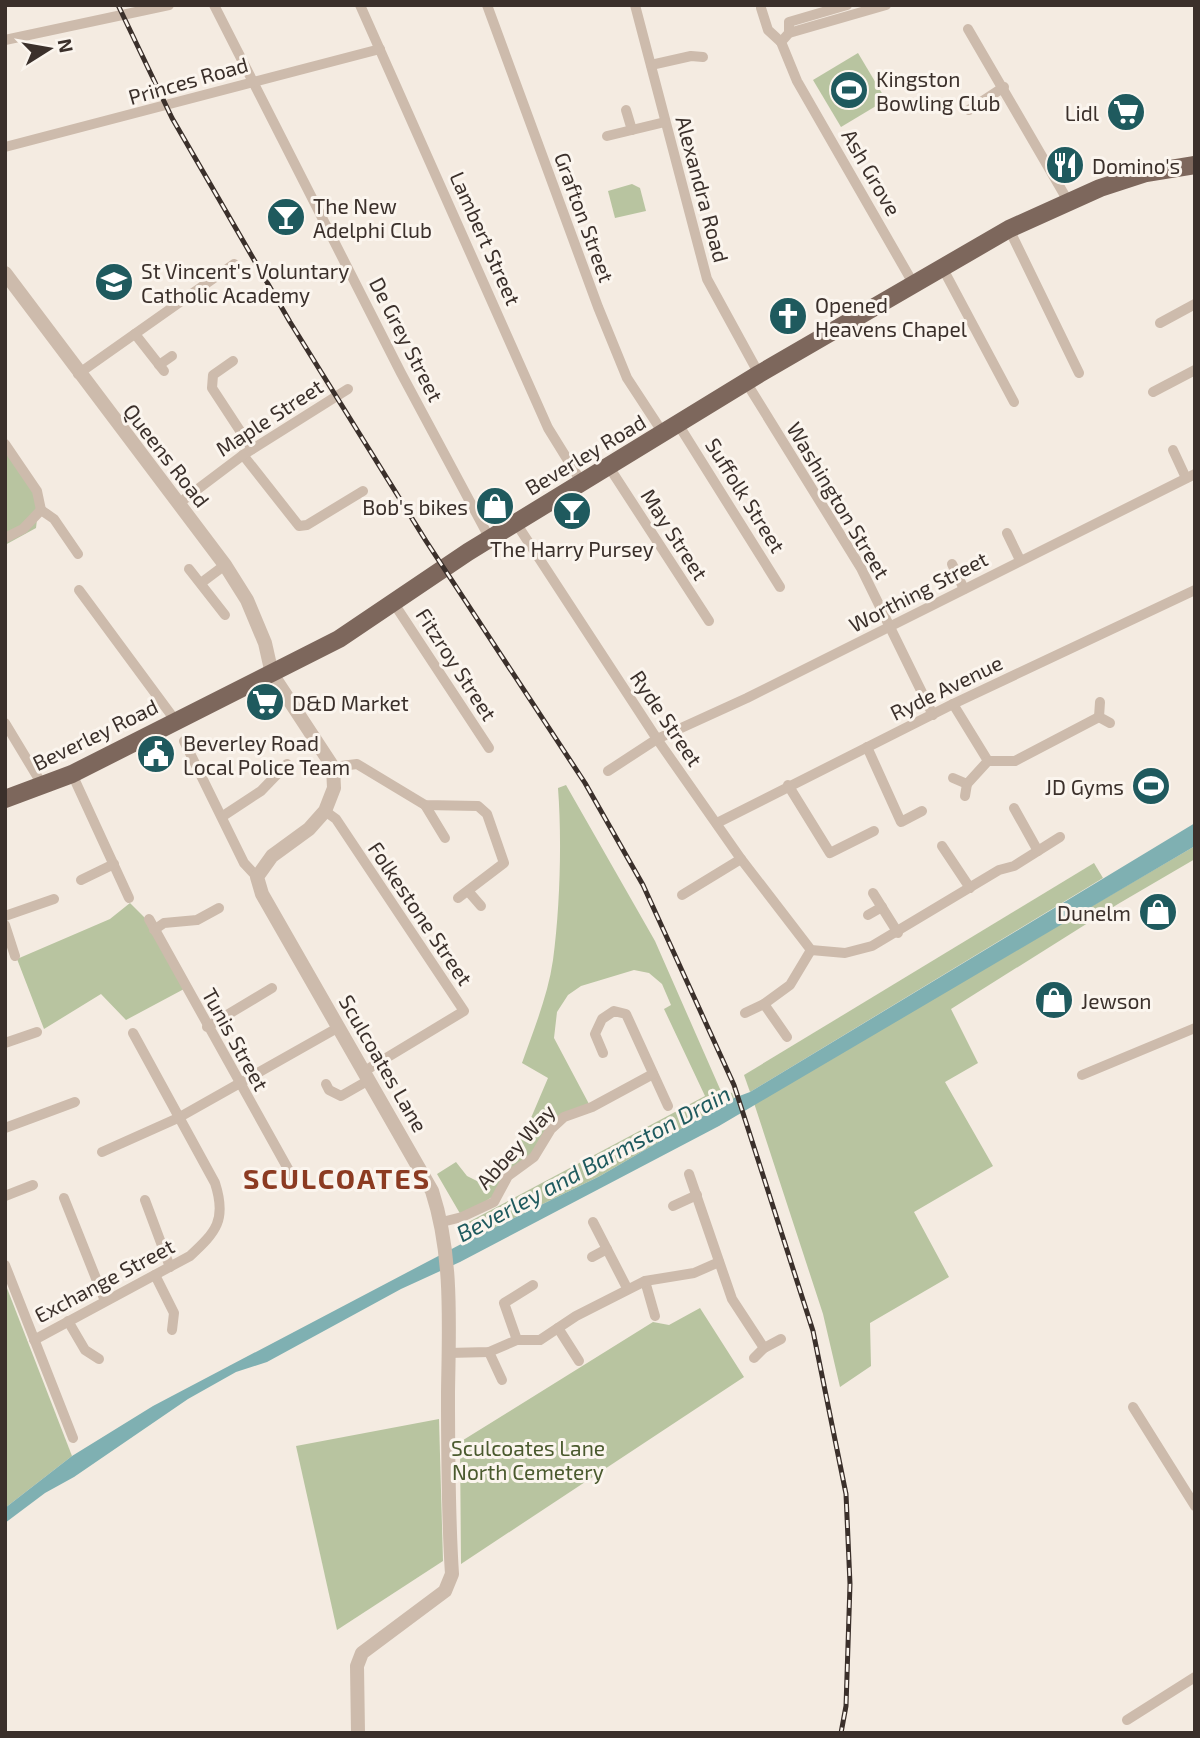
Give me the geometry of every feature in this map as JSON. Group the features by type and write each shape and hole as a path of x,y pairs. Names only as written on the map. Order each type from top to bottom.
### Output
{"main road":[{"name":"Beverley Road","path":"5,800 72,774 339,639 490,539 752,378 1009,229 1068,201 1146,173 1195,165"}],"street":[{"path":"5,40 169,5"},
{"name":"De Grey Street","path":"214,5 401,373 490,539"},
{"name":"Lambert Street","path":"360,5 548,428 582,483"},
{"name":"Grafton Street","path":"487,5 598,307 627,378 671,429"},
{"name":"Alexandra Road","path":"635,5 707,279 752,378"},
{"path":"785,37 789,22 847,5"},
{"path":"785,37 886,5"},
{"name":"Ash Grove","path":"761,8 768,30 785,37 797,81 913,284"},
{"path":"968,29 1068,201"},
{"name":"Princes Road","path":"5,147 380,49"},
{"path":"651,65 691,55 703,57"},
{"path":"969,110 1004,87"},
{"path":"626,110 632,130"},
{"path":"607,136 665,122"},
{"path":"1009,229 1079,373"},
{"path":"78,374 234,264"},
{"path":"942,267 1014,402"},
{"name":"Queens Road","path":"5,273 78,374 225,565 252,611 265,642 272,674"},
{"path":"1160,323 1195,304"},
{"path":"135,334 161,368 172,356"},
{"path":"233,361 213,375 212,388 247,452 299,526 307,525 363,491"},
{"path":"1153,392 1195,370"},
{"name":"Washington Street","path":"752,378 860,568 933,715"},
{"name":"Maple Street","path":"178,504 247,452 348,389"},
{"name":"Suffolk Street","path":"671,429 780,587"},
{"path":"5,444 37,491 41,510 54,519 78,554"},
{"path":"1172,450 1190,476"},
{"name":"May Street","path":"609,467 709,621"},
{"name":"Worthing Street","path":"608,771 657,739 747,698 1190,476"},
{"path":"5,538 23,529 41,510"},
{"name":"Ryde Street","path":"516,523 657,739 741,859 811,950"},
{"path":"1007,533 1020,560"},
{"path":"952,564 964,589"},
{"path":"201,583 225,565"},
{"path":"189,569 225,615"},
{"path":"79,590 175,720"},
{"name":"Ryde Avenue","path":"716,823 953,704 1195,590"},
{"name":"Fitzroy Street","path":"393,602 489,748"},
{"path":"184,741 244,863 257,877 272,856 309,829 325,811 334,788 333,767 272,674"},
{"path":"1099,717 1100,702"},
{"path":"953,704 988,761"},
{"path":"1099,717 1110,723"},
{"path":"965,796 967,784 988,761 1015,761 1043,750 1099,717"},
{"path":"5,723 43,786"},
{"path":"867,747 901,822 922,811"},
{"path":"222,816 261,791 287,764"},
{"path":"333,767 357,764 425,805 478,806 487,814 504,863 458,898"},
{"path":"72,774 129,898"},
{"path":"953,778 967,784"},
{"path":"788,785 830,853 874,831"},
{"path":"425,805 445,838"},
{"path":"1014,808 1038,851"},
{"name":"Folkestone Street","path":"325,811 336,819 464,1011 366,1076"},
{"path":"745,1013 764,1004 790,985 811,950 845,953 872,946 1060,837"},
{"path":"942,846 970,888"},
{"path":"682,895 741,859"},
{"path":"81,880 114,864"},
{"name":"Sculcoates Lane","path":"257,877 262,894 419,1166 442,1222 446,1250 452,1574 445,1591 362,1653 357,1666 358,1733"},
{"path":"468,891 481,906"},
{"path":"873,893 898,933"},
{"path":"5,916 54,899"},
{"path":"868,915 882,907"},
{"path":"202,932 197,920 219,908"},
{"name":"Tunis Street","path":"197,920 151,925 292,1176"},
{"path":"5,925 15,956"},
{"path":"207,1027 272,988"},
{"path":"764,1004 787,1037"},
{"path":"603,1053 595,1034 602,1019 614,1011 626,1014 667,1106"},
{"path":"102,1152 178,1118 339,1027"},
{"path":"1082,1074 1195,1028"},
{"path":"5,1043 37,1032"},
{"name":"Exchange Street","path":"34,1340 190,1256 210,1237 221,1218 220,1199 215,1183 133,1033"},
{"name":"Abbey Way","path":"442,1222 462,1217 494,1202 508,1177 534,1157 551,1129 564,1117 592,1107 653,1074"},
{"path":"326,1084 328,1090 341,1096 366,1076"},
{"path":"5,1128 75,1102"},
{"path":"689,1174 732,1299 764,1348"},
{"path":"5,1196 33,1185"},
{"path":"673,1206 697,1195"},
{"path":"64,1198 105,1301"},
{"path":"145,1200 170,1267"},
{"path":"593,1222 627,1289"},
{"path":"592,1257 607,1249"},
{"path":"448,1353 489,1352 517,1340 540,1340 645,1281 694,1273 719,1262"},
{"path":"5,1265 73,1438"},
{"path":"155,1275 174,1313 172,1330"},
{"path":"645,1281 655,1316"},
{"path":"517,1340 504,1303 533,1284"},
{"path":"68,1321 85,1350 99,1359"},
{"path":"558,1328 579,1361"},
{"path":"754,1358 764,1348 781,1339"},
{"path":"489,1352 502,1380"},
{"path":"1133,1407 1195,1506"},
{"path":"1128,1720 1195,1677"}],"green space":[{"name":"Kingston Bowling Club","path":"858,53 886,100 841,127 813,80"},
{"path":"632,184 640,188 646,211 615,218 608,191"},
{"path":"5,442 32,481 37,513 36,528 5,545"},
{"path":"566,785 655,941 720,1089 732,1093 734,1098 600,1176 465,1242 461,1226 705,1096 664,1009 671,1005 662,984 649,973 634,970 581,986 568,995 557,1012 554,1038 589,1104 554,1120 539,1148 501,1191 462,1217 437,1174 456,1162 467,1176 477,1181 512,1151 528,1125 548,1078 522,1063 551,973 560,874 558,788"},
{"path":"1195,846 1195,859 951,1009 978,1063 945,1082 993,1166 914,1212 949,1277 870,1323 871,1366 840,1387 823,1314 754,1103"},
{"path":"1094,863 1103,878 750,1092 744,1075"},
{"path":"130,903 146,919 184,989 126,1020 101,994 44,1029 17,959 110,919"},
{"path":"5,1283 72,1456 5,1508"},
{"name":"Sculcoates Lane North Cemetery","path":"700,1308 744,1377 461,1564 460,1442 653,1322 669,1325"},
{"path":"439,1419 443,1561 337,1630 296,1446"}],"water":[{"path":"1195,823 1195,846 719,1126 460,1262 401,1289 267,1362 236,1372 188,1399 74,1477 45,1493 5,1523 5,1508 72,1456 153,1406 465,1242 600,1176 734,1098 750,1092"}],"railway":[{"path":"118,5 172,118 290,322 426,541 585,783 643,885 734,1085 813,1331 846,1494 850,1584 846,1706 841,1733"}],"place":[{"name":"Kingston Bowling Club","path":"849,90"},
{"name":"Lidl","path":"1126,112"},
{"name":"Domino's","path":"1065,165"},
{"name":"The New Adelphi Club","path":"286,217"},
{"name":"St Vincent's Voluntary Catholic Academy","path":"114,282"},
{"name":"Opened Heavens Chapel","path":"788,316"},
{"name":"Bob's bikes","path":"495,506"},
{"name":"The Harry Pursey","path":"572,511"},
{"name":"D&D Market","path":"265,702"},
{"name":"Beverley Road Local Police Team","path":"156,754"},
{"name":"JD Gyms","path":"1151,786"},
{"name":"Dunelm","path":"1158,912"},
{"name":"Jewson","path":"1054,1000"}],"district":[{"name":"SCULCOATES","path":"337,1178"}],"water label":[{"name":"Beverley and Barmston Drain","path":"593,1163"}]}
